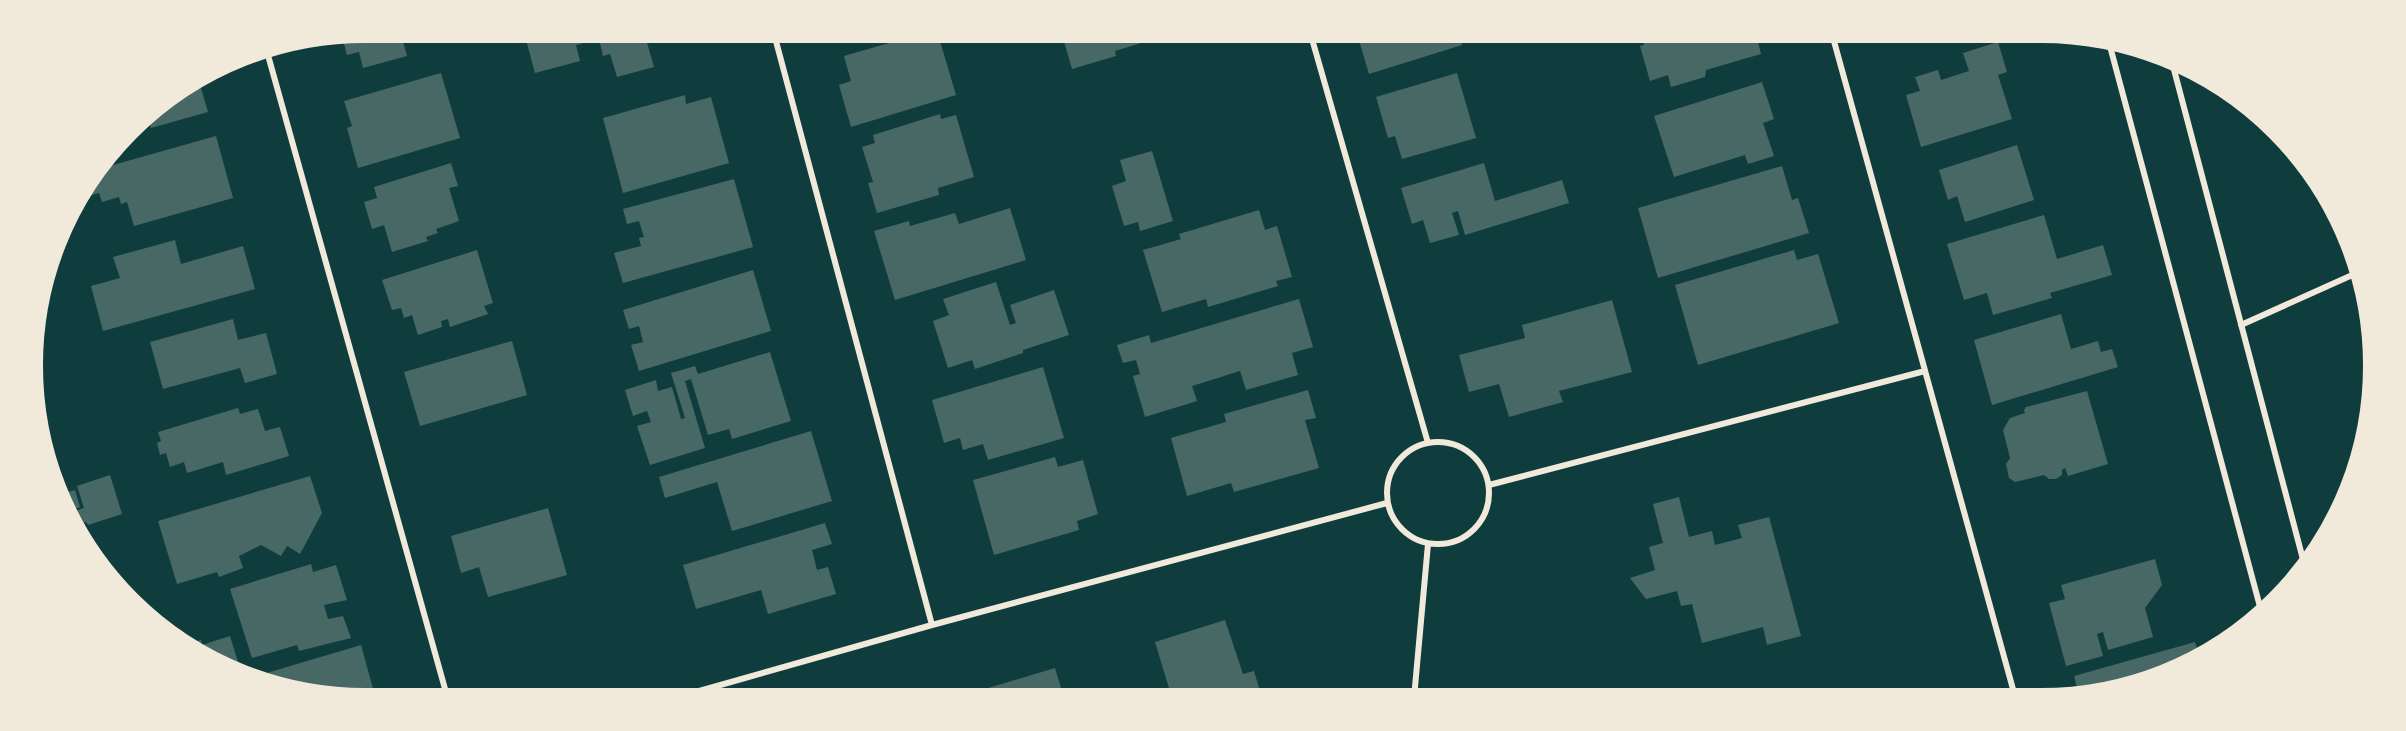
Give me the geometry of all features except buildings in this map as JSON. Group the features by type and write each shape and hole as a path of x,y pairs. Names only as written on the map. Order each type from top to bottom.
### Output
{"street":[{"path":"775,39 932,625"},
{"path":"1312,39 1428,443"},
{"path":"1833,39 2014,692"},
{"path":"2110,46 2260,607"},
{"path":"268,54 446,692"},
{"path":"2174,68 2303,560"},
{"path":"2241,325 2354,275"},
{"path":"1489,485 1925,371"},
{"path":"1444,442 1460,447 1473,456 1484,469 1489,485 1489,501 1484,517 1474,530 1460,539 1444,544 1428,544 1413,539 1392,518 1387,503 1387,488 1391,472 1400,459 1413,449 1428,443 1444,442"},
{"path":"696,692 932,625 1387,503"},
{"path":"1415,692 1428,544"}]}
